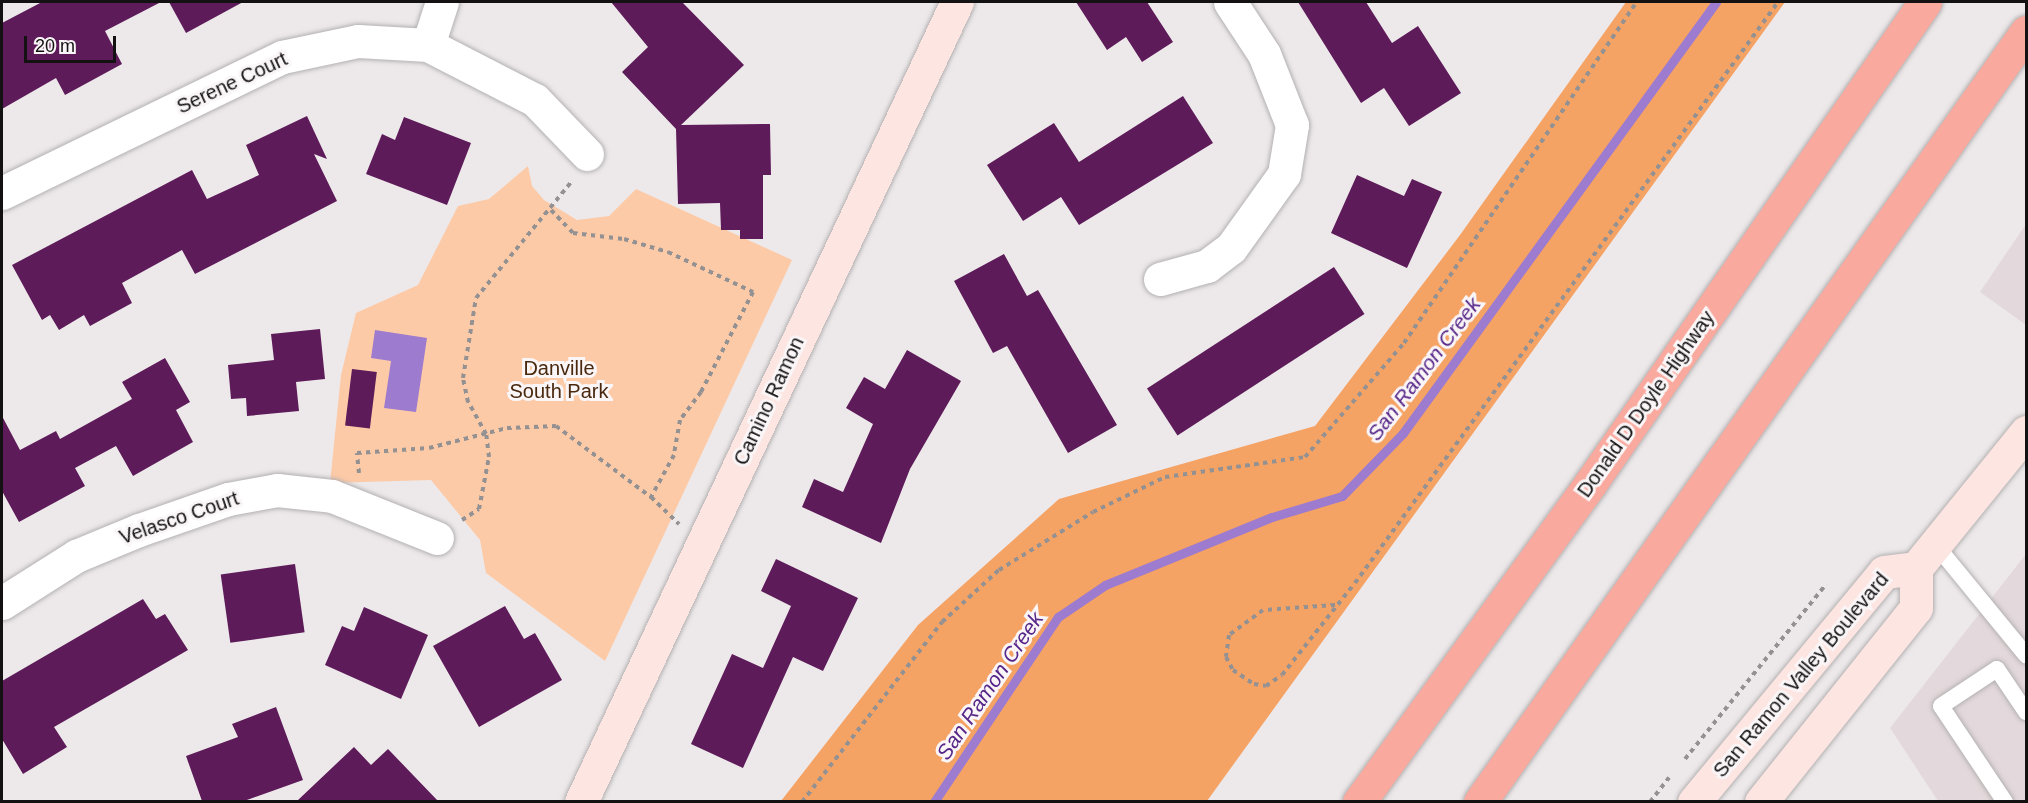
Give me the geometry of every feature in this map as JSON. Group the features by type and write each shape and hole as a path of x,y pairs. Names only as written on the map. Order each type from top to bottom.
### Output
{"highway":[{"name":"Donald D Doyle Highway","path":"1359,801 1597,474 1925,2"},
{"path":"1480,801 2026,32"}],"street":[{"path":"428,45 442,2"},
{"name":"Camino Ramon","path":"580,801 957,2"},
{"path":"1160,279 1207,266 1231,248 1284,174 1292,125 1264,54 1230,2"},
{"name":"Serene Court","path":"2,194 282,57 358,40 428,45 535,100 587,154"},
{"path":"1925,556 2026,432"},
{"name":"Velasco Court","path":"2,603 76,556 139,530 228,499 277,490 332,496 437,538"},
{"name":"San Ramon Valley Boulevard","path":"1694,801 1884,572 1925,556"},
{"name":"San Ramon Valley Boulevard","path":"1761,801 1916,608 1925,556"}],"lane":[{"path":"1925,556 2026,655"},
{"path":"2005,801 1941,706 1996,669 2026,712"}],"path":[{"path":"802,801 942,622 999,570 1093,512 1165,477 1305,457 1404,343 1637,2"},
{"path":"1335,605 1263,610 1229,635 1226,657 1242,679 1266,686 1282,675 1335,605 1778,2"},
{"path":"437,538 479,509 489,458 486,434 468,402 463,378 476,298 551,210 587,154"},
{"path":"551,210 573,233 624,239 668,252 753,292 701,392 680,420 674,455 651,497"},
{"path":"357,453 429,448 486,434 556,426 651,497 681,525"},
{"path":"1679,765 1826,584"},
{"path":"1650,801 1672,774"}],"shaded area":[{"path":"1626,2 1785,2 1207,801 781,801 918,625 1059,499 1315,426 1460,235"},
{"path":"2026,224 2026,325 1980,292"},
{"path":"375,330 427,338 416,412 384,408 391,361 371,358"},
{"path":"2026,554 2026,801 1938,801 1890,728"}],"green space":[{"name":"Danville South Park","path":"528,166 532,186 544,200 577,220 609,216 636,189 792,260 605,661 486,573 480,540 431,480 330,483 341,375 356,313 418,285 458,206 489,199"}],"building":[{"path":"42,2 161,2 105,31 122,64 65,95 56,78 2,109 2,23"},
{"path":"169,2 243,2 186,33"},
{"path":"611,2 682,2 744,65 681,125 770,124 771,175 763,175 763,239 740,239 740,230 721,230 720,203 678,204 676,129 622,72 648,47"},
{"path":"1076,2 1147,2 1173,42 1142,62 1126,37 1107,50"},
{"path":"1298,2 1366,2 1392,43 1418,26 1461,93 1409,126 1384,88 1361,103"},
{"path":"1183,96 1213,143 1079,225 1061,197 1023,221 987,165 1054,123 1079,162"},
{"path":"307,116 327,159 314,154 337,201 195,274 182,250 122,283 132,303 90,326 84,315 59,330 50,315 42,320 12,265 192,170 207,199 259,175 246,145"},
{"path":"404,117 471,143 447,205 366,174 382,134 395,140"},
{"path":"1357,175 1404,196 1412,179 1442,192 1407,268 1331,233"},
{"path":"1004,254 1027,296 1038,290 1117,425 1068,453 1007,346 993,353 954,281"},
{"path":"1334,267 1364,314 1177,435 1147,388"},
{"path":"320,329 325,379 296,382 299,411 247,416 246,398 231,399 228,365 274,360 271,334"},
{"path":"907,350 961,381 910,469 881,543 802,507 814,479 843,492 873,424 846,408 864,377 885,389"},
{"path":"165,358 190,402 176,410 193,442 133,476 116,446 75,468 85,486 19,522 2,491 2,416 20,450 56,431 60,439 132,399 122,382"},
{"path":"352,369 377,372 370,429 345,426"},
{"path":"776,559 858,598 823,671 793,657 743,768 691,744 732,654 763,668 791,606 761,591"},
{"path":"295,564 305,632 230,643 221,574"},
{"path":"143,599 156,619 165,614 188,650 54,727 67,747 23,774 2,739 2,681"},
{"path":"505,606 524,639 535,633 562,680 479,727 433,646"},
{"path":"364,607 428,635 401,699 325,665 342,626 354,631"},
{"path":"276,707 303,780 244,801 202,801 186,756 238,737 232,724"},
{"path":"354,747 371,765 388,749 438,801 297,801"}],"waterway":[{"name":"San Ramon Creek","path":"934,802 1058,617 1105,585 1272,517 1342,496 1403,433 1716,2"}]}
